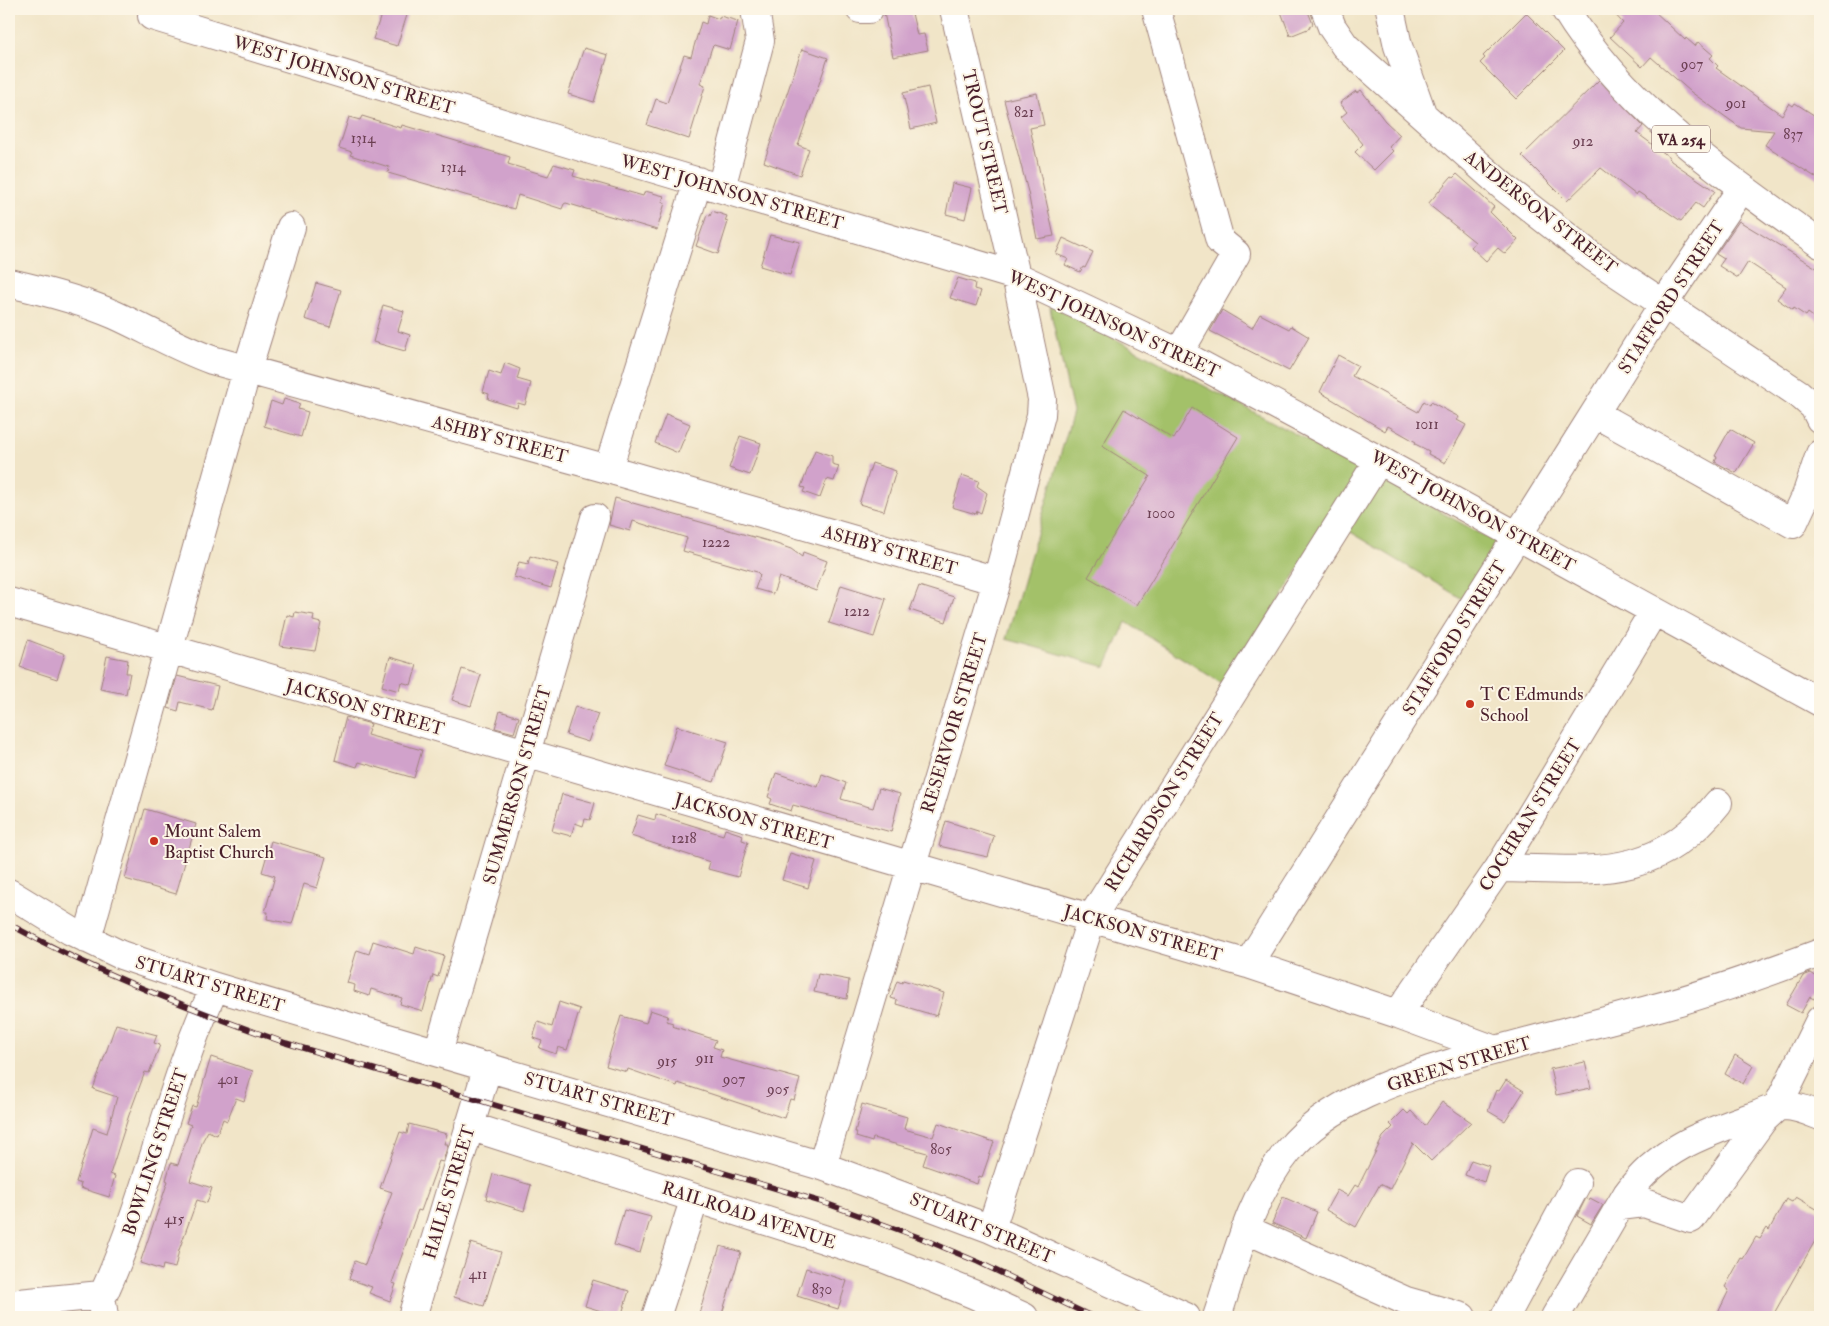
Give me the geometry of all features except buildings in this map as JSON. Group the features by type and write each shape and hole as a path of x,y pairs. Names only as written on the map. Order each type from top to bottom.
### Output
{"street":[{"path":"608,469 760,41 755,9"},
{"path":"860,9 869,9"},
{"name":"TROUT STREET","path":"954,9 1016,276"},
{"path":"1156,9 1220,242 1236,254 1179,353"},
{"name":"ANDERSON STREET","path":"1325,9 1332,27 1345,46 1506,189 1593,257 1799,394 1814,407 1820,419"},
{"name":"ANDERSON STREET","path":"1390,9 1398,46 1422,114"},
{"name":"VA 254","path":"1565,9 1588,42 1634,94 1673,132 1742,188 1820,244"},
{"name":"WEST JOHNSON STREET","path":"152,16 1016,276 1179,353 1380,460 1820,702"},
{"name":"STAFFORD STREET","path":"1248,964 1596,414 1664,303 1742,188"},
{"path":"87,939 247,370 292,227"},
{"name":"RESERVOIR STREET","path":"822,1166 997,581 1041,415 1042,399 1016,276"},
{"name":"ASHBY STREET","path":"9,283 80,302 114,315 184,350 247,370 608,469 997,581"},
{"path":"1596,414 1792,524 1806,496 1820,454"},
{"name":"RICHARDSON STREET","path":"991,1229 1092,917 1380,460"},
{"name":"SUMMERSON STREET","path":"438,1052 595,518"},
{"name":"JACKSON STREET","path":"9,602 1248,964 1398,1014 1495,1050"},
{"name":"COCHRAN STREET","path":"1398,1014 1499,868 1654,611"},
{"path":"1499,868 1609,870 1631,865 1652,857 1677,843 1699,825 1718,804"},
{"name":"STUART STREET","path":"9,893 87,939 134,960 215,987 822,1166 991,1229 1186,1317"},
{"name":"GREEN STREET","path":"1218,1317 1245,1229 1259,1195 1273,1171 1296,1142 1320,1122 1363,1096 1399,1080 1495,1050 1680,1001 1820,953"},
{"name":"BOWLING STREET","path":"103,1302 122,1253 196,1029 215,987"},
{"path":"1620,1206 1644,1203 1691,1219 1763,1120 1777,1107 1820,1020"},
{"name":"HAILE STREET","path":"412,1317 488,1066"},
{"path":"1555,1317 1620,1206 1640,1176 1670,1152 1702,1134 1777,1107 1799,1108 1820,1116"},
{"name":"RAILROAD AVENUE","path":"469,1126 883,1258 973,1294 1024,1317"},
{"path":"1505,1317 1577,1184"},
{"path":"656,1317 695,1198"},
{"path":"1245,1229 1406,1301 1462,1317"},
{"path":"9,1304 103,1302"}],"green space":[{"path":"1049,304 1360,468 1505,547 1469,603 1329,519 1227,687 1126,622 1106,667 1006,639 1073,412"}],"railway":[{"path":"9,924 42,942 144,989 250,1030 286,1043 825,1203 921,1238 978,1262 1093,1317"}],"place":[{"name":"T C Edmunds School","path":"1470,704"},
{"name":"Mount Salem Baptist Church","path":"154,841"}]}
